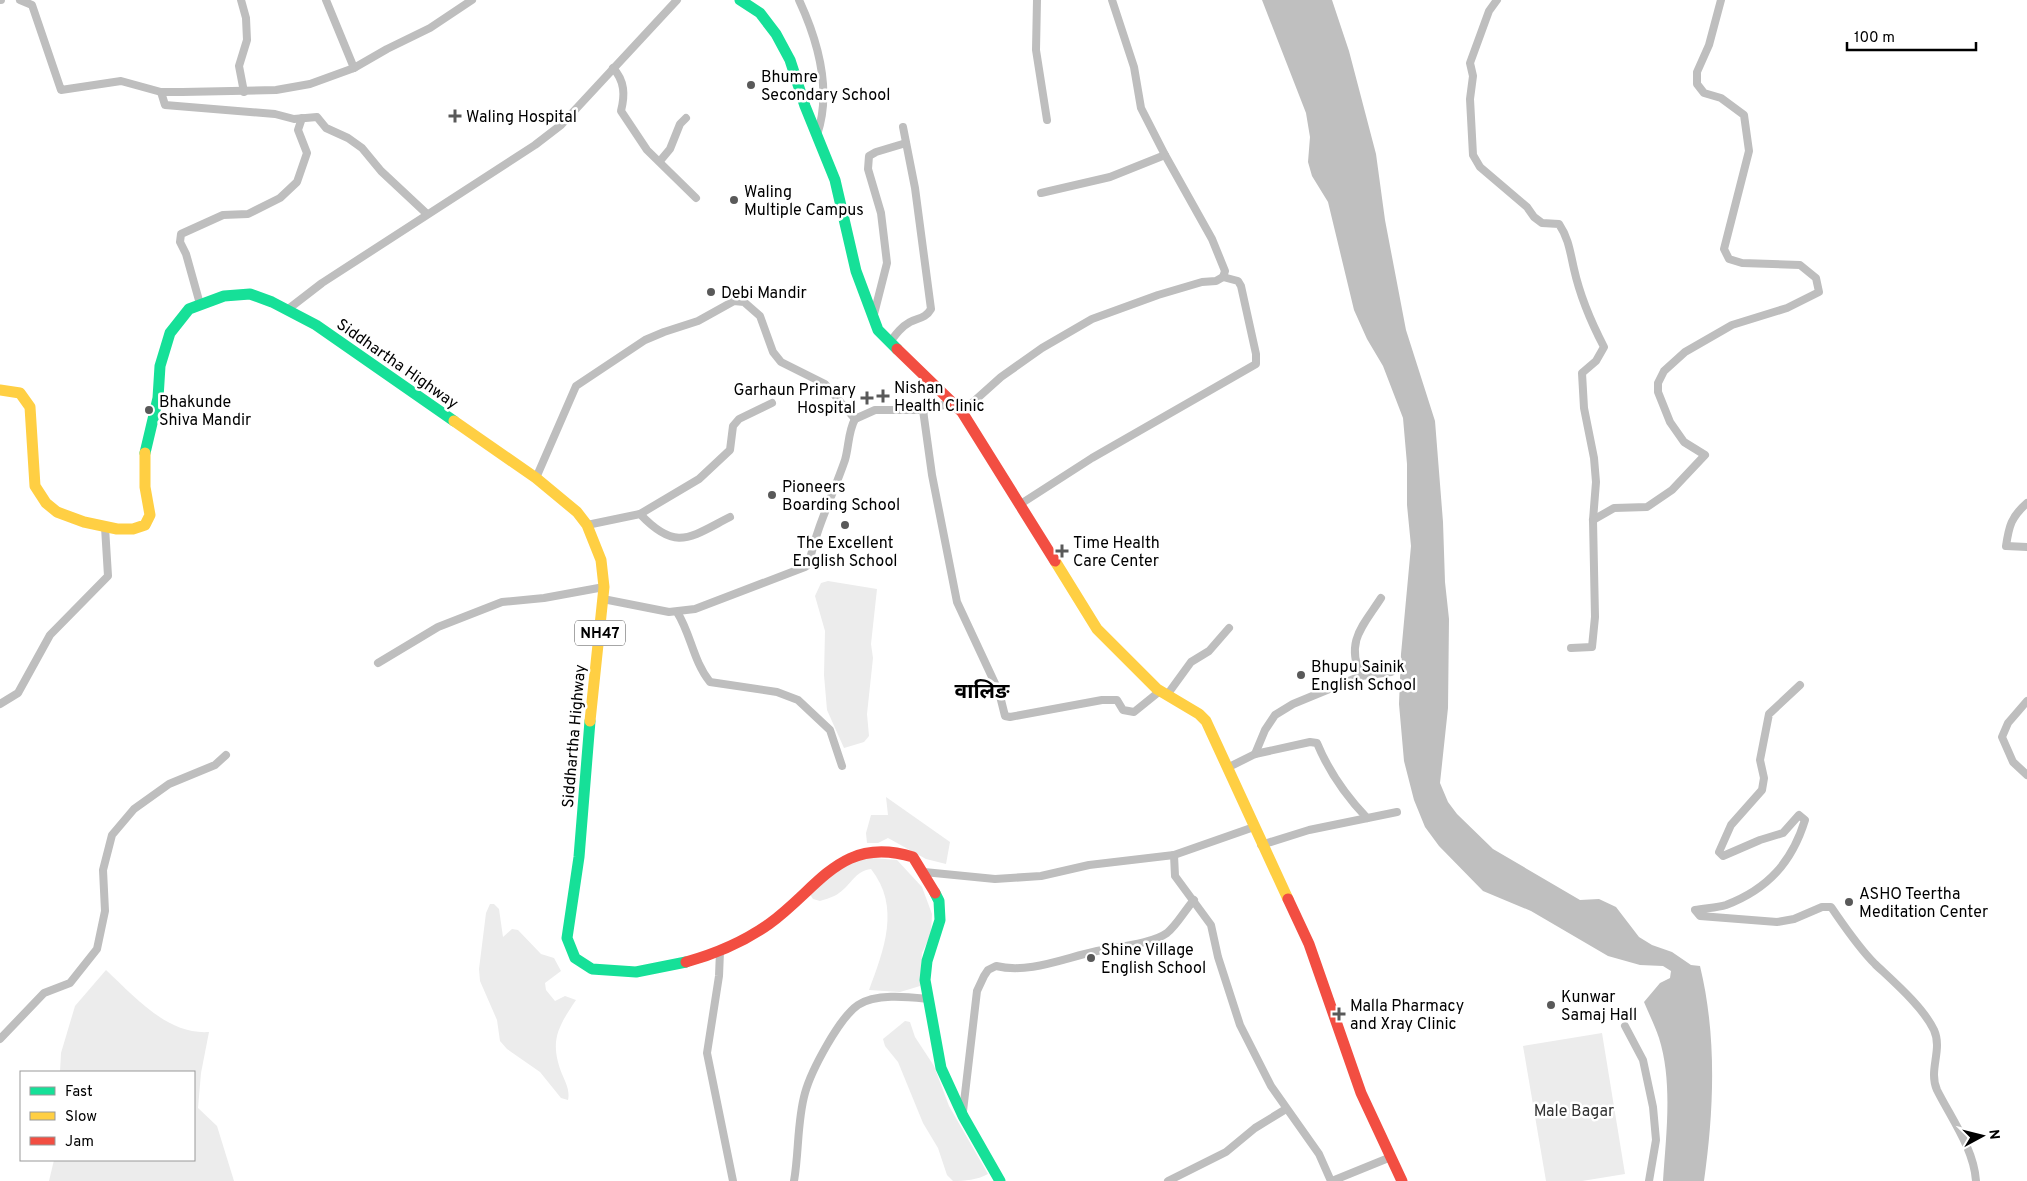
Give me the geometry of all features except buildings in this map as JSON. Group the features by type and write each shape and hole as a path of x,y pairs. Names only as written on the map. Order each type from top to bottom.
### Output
{"main road":[{"path":"740,0 760,13 776,34 790,60 837,185 844,225 872,319 878,330 962,412 1097,629 1142,676 1163,693 1203,717 1261,845 1309,944 1361,1093 1402,1181"},
{"name":"Siddhartha Highway","path":"0,390 20,393 30,408 31,453 35,486 46,503 57,512 84,522 105,527 134,529 145,524 150,515 145,487 146,449 158,398 160,366 170,334 189,309 235,294 250,294 316,326 536,478 577,512 587,525 601,560 604,586 585,768 579,857 567,938 575,958 592,969 636,972 687,962 720,951 769,924 845,859 864,853 893,851 913,857 924,872 939,901 940,920 927,961 926,980 941,1068 963,1116 1000,1181"}],"street":[{"path":"20,0 32,5 61,90 121,81 161,92 244,92 276,90 310,84 354,68 430,28 472,0"},
{"path":"241,0 246,18 247,40 239,66 244,92"},
{"path":"326,0 354,68"},
{"path":"286,310 322,283 535,145 561,125 677,0"},
{"path":"799,0 816,40 824,99 822,120 817,135"},
{"path":"1037,0 1036,50 1048,120"},
{"path":"962,412 1000,377 1042,348 1092,318 1158,295 1202,282 1216,281 1223,277 1225,272 1225,265 1212,239 1141,108 1134,67 1112,0"},
{"path":"1497,0 1489,11 1470,64 1473,76 1470,99 1473,155 1480,167 1527,207 1534,217 1542,223 1559,224 1567,237 1574,270 1589,319 1604,347 1596,361 1582,373 1584,408 1594,458 1596,482 1593,520 1595,617 1592,647 1571,648"},
{"path":"1593,520 1614,508 1647,507 1672,490 1705,455 1684,442 1670,422 1658,392 1658,383 1664,371 1685,352 1732,325 1787,308 1818,292 1816,278 1800,265 1742,263 1729,259 1724,249 1749,151 1744,114 1721,98 1704,93 1697,84 1697,72 1709,45 1721,0"},
{"path":"613,68 623,84 624,99 621,111 647,150 696,198"},
{"path":"161,92 166,105 302,118 317,117 326,128 348,138 362,148 381,171 427,214"},
{"path":"200,304 186,254 180,242 181,234 223,215 248,214 286,192 297,182 307,153 298,130 302,118"},
{"path":"660,161 670,149 680,124 686,118"},
{"path":"890,342 898,330 910,322 926,316 931,309 915,188 903,127"},
{"path":"872,319 886,274 887,263 881,213 868,169 869,156 906,143"},
{"path":"1041,193 1110,177 1165,155"},
{"path":"1019,505 1099,455 1256,364 1256,354 1241,286 1238,281 1223,277"},
{"path":"536,478 576,386 646,340 698,321 734,301 744,302 760,316 773,352 781,362 826,384 855,419"},
{"path":"587,525 640,514 699,479 730,450 732,432 739,419 772,403"},
{"path":"603,599 669,612 695,609 809,564 819,526 845,459 849,430 855,419 876,410 923,410 952,403"},
{"path":"923,410 932,476 957,602 998,692 1006,716 1010,717 1102,700 1117,700 1123,710 1134,712 1163,693 1191,662 1209,651 1229,628"},
{"path":"2027,503 2015,514 2008,530 2006,546 2027,547"},
{"path":"640,514 663,535 684,538 730,517"},
{"path":"0,704 18,693 50,635 108,576 105,527"},
{"path":"378,663 438,628 502,602 544,598 604,586"},
{"path":"1361,676 1355,662 1354,645 1381,598"},
{"path":"676,612 690,634 699,664 710,682 777,692 798,700 830,730 842,766"},
{"path":"1255,754 1265,730 1275,715 1302,700 1361,676 1391,672"},
{"path":"1800,685 1769,714 1760,760 1764,772 1762,790 1731,825 1718,852 1723,856 1760,840 1783,833 1798,815 1805,820 1800,838 1780,871 1767,882 1725,905 1695,910 1700,916 1777,922 1794,919 1822,907 1831,907 1856,944 1889,976 1927,1019 1934,1030 1937,1041 1934,1068 1936,1087 1964,1142 1976,1181"},
{"path":"2027,701 2008,723 2002,737 2013,762 2027,775"},
{"path":"1227,768 1255,754 1310,742 1317,743 1325,762 1344,793 1367,818"},
{"path":"0,1039 44,993 70,983 98,949 106,912 103,870 112,835 134,809 169,784 215,765 226,755"},
{"path":"1261,845 1309,830 1397,812"},
{"path":"924,872 995,879 1042,876 1089,865 1174,855 1254,827"},
{"path":"1174,855 1176,876 1211,925 1218,957 1240,1025 1271,1086 1319,1154 1332,1181 1391,1157"},
{"path":"963,1116 977,991 988,970 996,966 1008,969 1053,963 1134,944 1167,933 1194,900"},
{"path":"720,951 719,976 707,1052 733,1181"},
{"path":"794,1181 805,1093 821,1056 836,1030 858,1005 892,995 929,999"},
{"path":"1625,1026 1643,1060 1653,1107 1656,1140 1649,1181"},
{"path":"1168,1181 1226,1152 1255,1128 1286,1109"}],"green space":[{"path":"828,581 877,589 871,644 873,658 867,714 869,736 864,742 844,748 827,710 824,675 825,631 815,596 821,583"},
{"path":"886,797 950,842 946,864 926,859 888,838 878,843 867,843 866,833 871,815 888,815"},
{"path":"861,857 897,860 922,887 932,914 931,934 922,953 920,986 900,992 869,990 884,944 888,913 880,883 871,869 861,872 843,890 830,898 820,901 813,899 809,893 854,859"},
{"path":"490,904 494,904 499,909 503,937 512,929 518,930 541,954 554,958 561,971 545,983 546,990 555,1001 565,996 576,1000 564,1018 556,1043 558,1062 568,1090 568,1100 561,1098 540,1072 507,1049 500,1041 497,1020 480,981 479,969 486,913"},
{"path":"106,970 140,1002 165,1021 194,1031 209,1032 201,1073 198,1108 217,1126 234,1181 49,1181 54,1161 195,1161 195,1071 60,1071 61,1053 75,1006"},
{"path":"905,1021 910,1022 915,1037 934,1066 949,1106 988,1174 975,1179 957,1181 953,1181 947,1175 938,1148 923,1123 898,1062 885,1046 883,1039"},
{"name":"Male Bagar","path":"1602,1033 1625,1174 1582,1181 1546,1181 1523,1046"}],"shaded area":[{"path":"1262,0 1332,0 1349,51 1376,154 1385,220 1406,330 1435,421 1449,619 1448,708 1440,783 1448,802 1457,814 1493,849 1580,900 1599,899 1616,907 1639,937 1652,945 1672,952 1691,965 1700,966 1709,1019 1712,1073 1710,1127 1704,1181 1663,1181 1667,1127 1666,1072 1659,1038 1644,1002 1660,983 1670,978 1671,971 1663,966 1640,965 1608,956 1531,911 1483,891 1439,846 1425,827 1414,800 1404,761 1399,704 1401,654 1411,546 1403,418 1383,366 1367,339 1354,310 1328,202 1312,176 1308,162 1310,137 1306,113"}],"traffic: fast":[{"path":"740,0 760,13 776,34 790,60 805,106 835,180 856,271 878,330 897,349"},
{"path":"145,453 158,398 160,366 170,333 189,309 224,296 250,294 272,302 316,325 454,421"},
{"path":"590,721 579,857 567,938 575,958 592,969 636,972 686,962"},
{"path":"935,893 939,901 940,920 927,961 925,980 941,1068 963,1116 1000,1181"}],"traffic: slow":[{"path":"0,390 20,393 30,407 35,486 46,503 57,512 84,522 117,529 133,529 145,525 150,515 145,487 145,453"},
{"path":"454,421 536,478 577,512 587,525 601,560 604,587 590,721"},
{"path":"1055,561 1097,629 1157,689 1199,714 1206,721 1288,899"}],"traffic: jam":[{"path":"897,349 962,412 1055,561"},
{"path":"686,962 729,946 760,930 787,910 833,868 849,859 867,853 888,852 913,857 935,893"},
{"path":"1288,899 1309,944 1361,1093 1402,1181"}],"place":[{"name":"Bhumre Secondary School","path":"751,85"},
{"name":"Waling Hospital","path":"455,116"},
{"name":"Waling Multiple Campus","path":"734,200"},
{"name":"Debi Mandir","path":"711,292"},
{"name":"Nishan Health Clinic","path":"883,396"},
{"name":"Garhaun Primary Hospital","path":"867,398"},
{"name":"Bhakunde Shiva Mandir","path":"149,410"},
{"name":"Pioneers Boarding School","path":"772,495"},
{"name":"The Excellent English School","path":"845,525"},
{"name":"Time Health Care Center","path":"1062,551"},
{"name":"Bhupu Sainik English School","path":"1301,675"},
{"name":"ASHO Teertha Meditation Center","path":"1849,902"},
{"name":"Shine Village English School","path":"1091,958"},
{"name":"Kunwar Samaj Hall","path":"1551,1005"},
{"name":"Malla Pharmacy and Xray Clinic","path":"1339,1014"}],"district":[{"name":"वालिङ","path":"982,691"}]}
